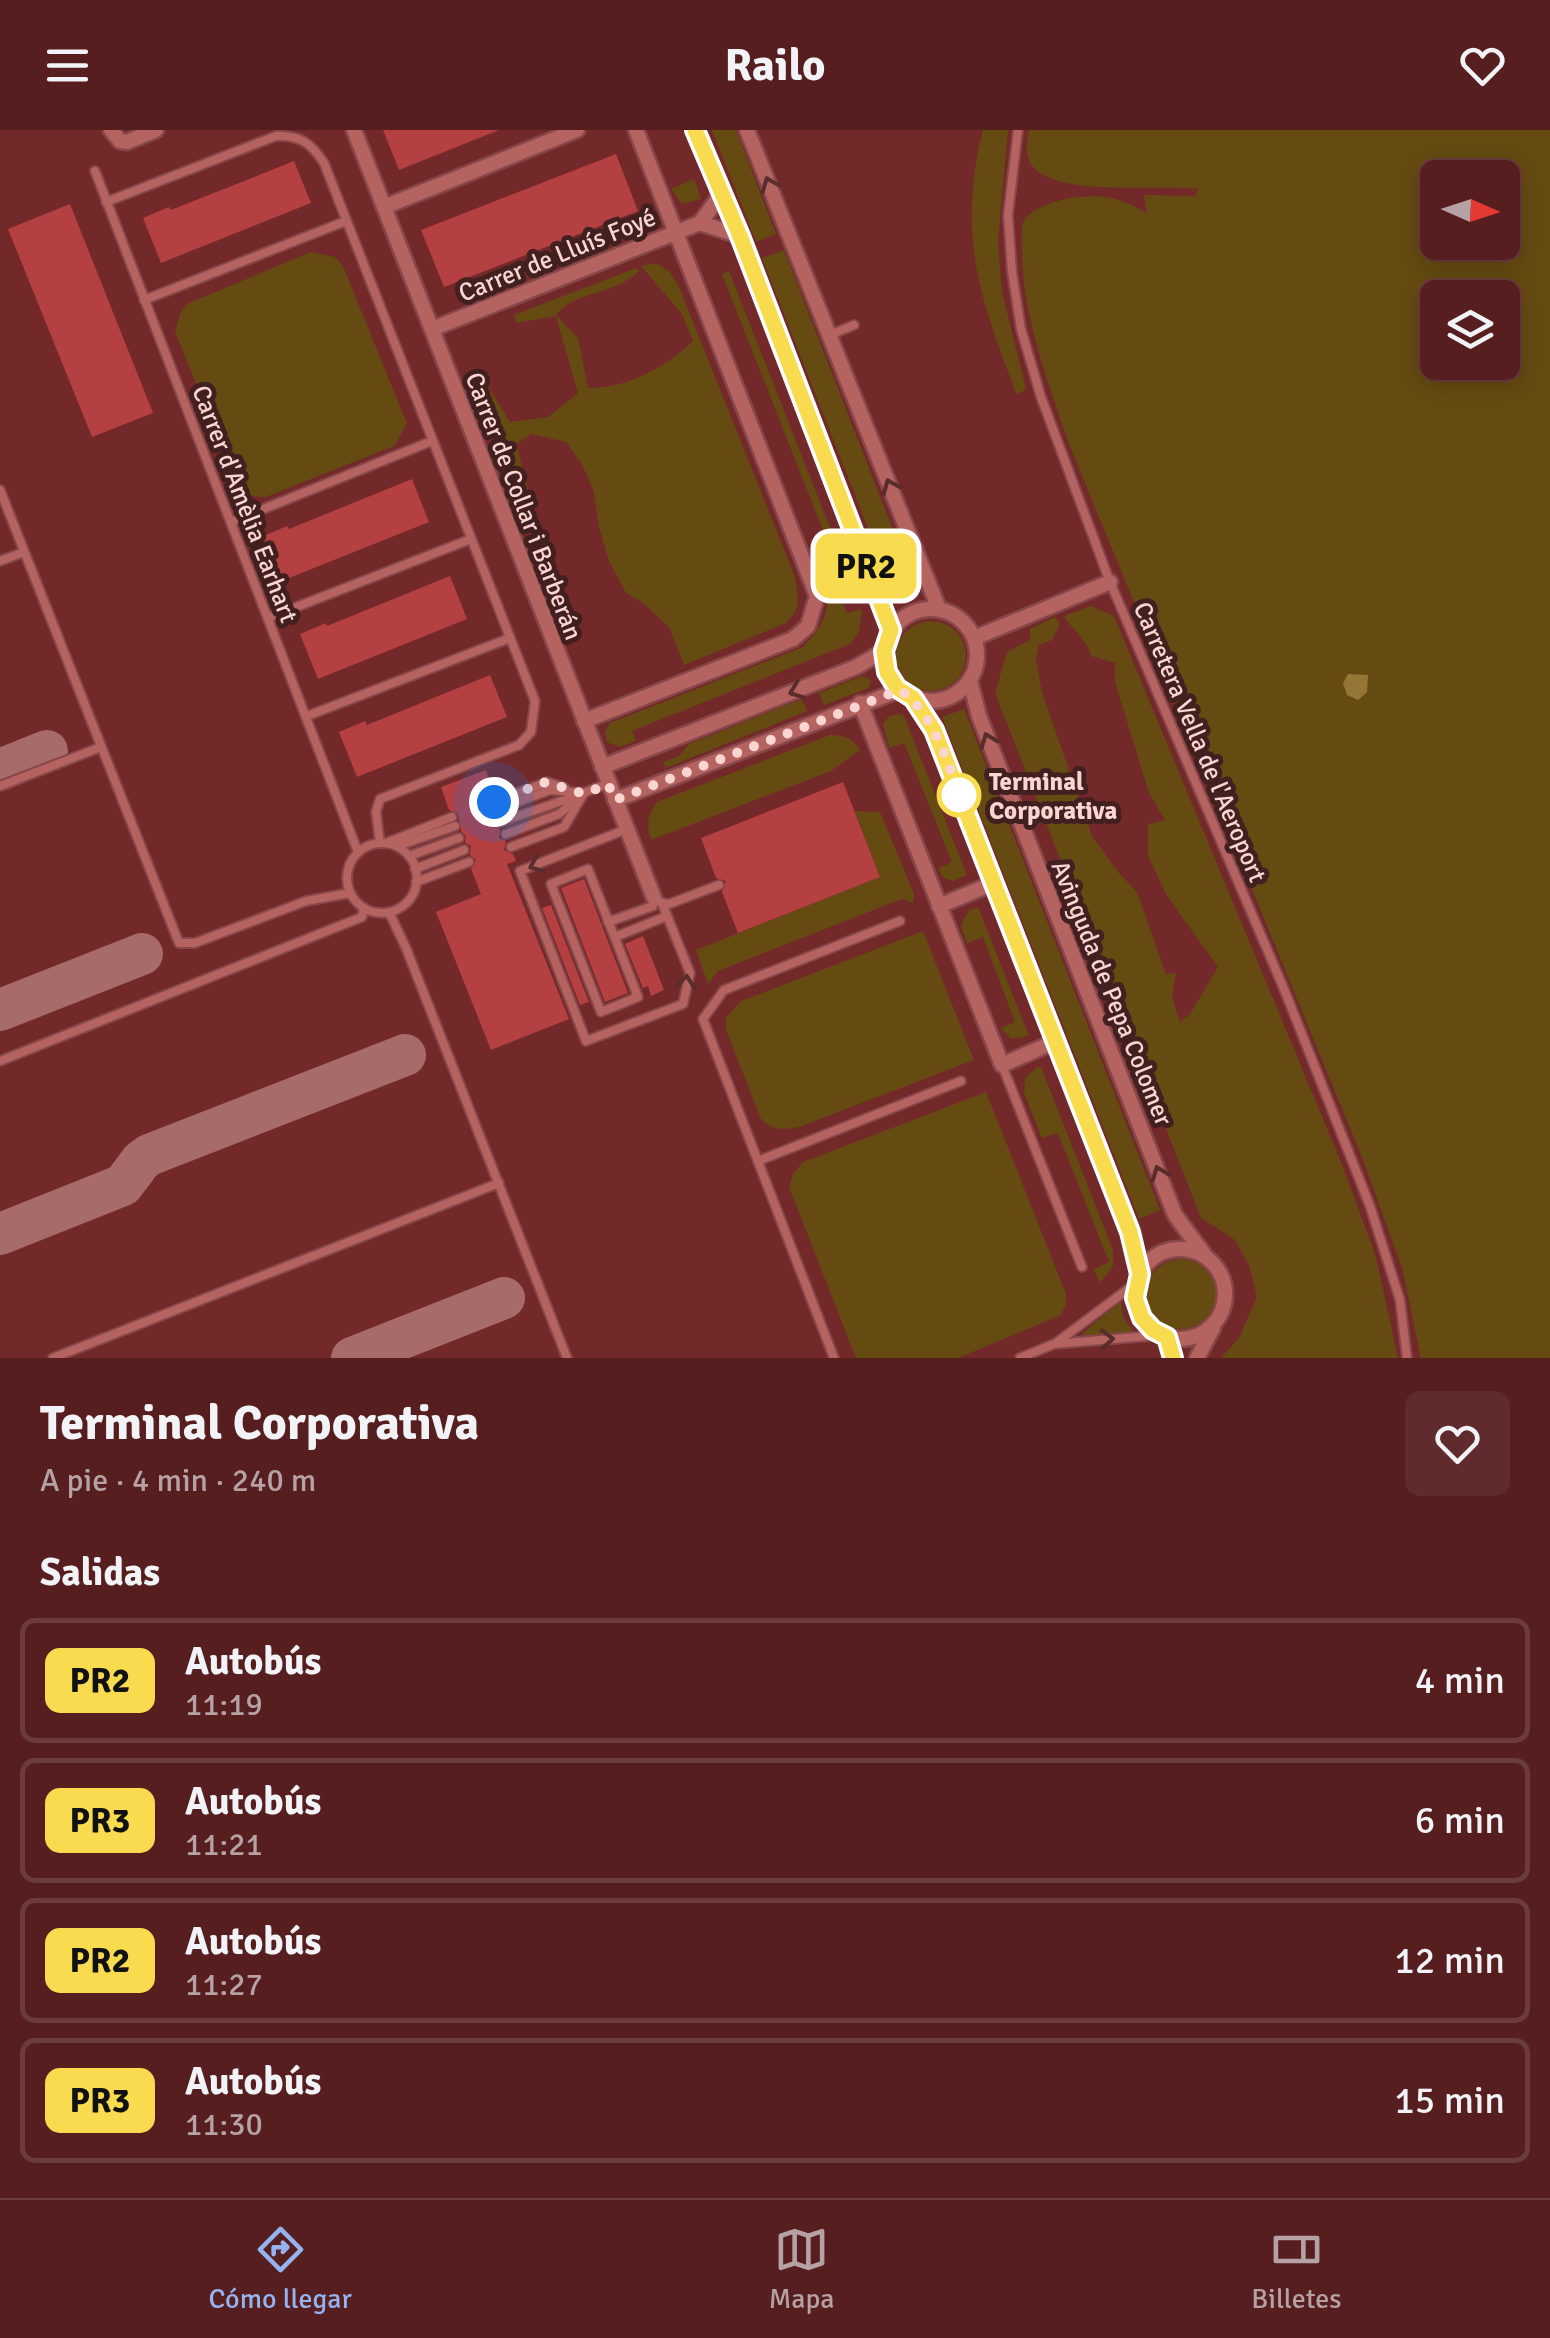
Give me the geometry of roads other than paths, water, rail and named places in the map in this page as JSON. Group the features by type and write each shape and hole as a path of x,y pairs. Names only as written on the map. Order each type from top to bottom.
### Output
{"street":[{"path":"111,130 127,142 156,130"},
{"name":"Carrer de Collar i Barberán","path":"354,130 608,784 658,901"},
{"path":"384,207 577,130"},
{"path":"584,722 794,639 808,626 817,596 636,130"},
{"path":"695,130 740,236 891,630"},
{"path":"747,130 940,609"},
{"path":"722,194 700,223 740,236"},
{"name":"Carrer de Lluís Foyé","path":"432,329 700,223"},
{"path":"974,638 1110,582"},
{"path":"615,800 860,703 906,694 926,702 946,699 970,681 977,659 974,638 965,623 940,609 923,608 908,614 891,630 884,651 887,672 906,694 934,730 1126,1221 1138,1279 1135,1298 1142,1318 1163,1336 1173,1358"},
{"path":"602,767 856,668 884,651"},
{"name":"Avinguda de Pepa Colomer","path":"970,681 981,721 1177,1219 1206,1258"},
{"path":"860,703 1002,1065 1056,1042"},
{"path":"939,906 994,883"},
{"path":"1138,1279 1150,1261 1175,1249 1206,1258 1219,1272 1223,1282 1221,1313 1197,1358"},
{"path":"1163,1336 1190,1338 1203,1333 1221,1313"}],"lane":[{"name":"Carretera Vella de l'Aeroport","path":"1018,130 1008,215 1021,328 1041,396 1110,582 1284,988 1370,1206 1400,1300 1407,1358"},
{"path":"106,202 268,137 301,139 315,148 324,163 535,701 531,732 519,745 380,799 376,812 382,843"},
{"name":"Carrer d'Amèlia Earhart","path":"94,171 358,852"},
{"path":"144,300 346,221"},
{"path":"830,335 854,325"},
{"path":"231,522 432,441"},
{"path":"0,490 179,943 195,942 306,901 350,893"},
{"path":"268,618 470,538"},
{"path":"0,561 24,552"},
{"path":"307,716 510,638"},
{"path":"0,786 101,747"},
{"path":"501,822 608,784"},
{"path":"495,806 548,786 584,794"},
{"path":"506,834 559,814 584,794"},
{"path":"510,847 564,827 584,794"},
{"path":"382,843 397,846 409,856 416,882 406,903 389,912 364,908 350,893 348,867 358,852 382,843 454,821 397,846"},
{"path":"627,830 520,871 586,1041 683,1004 690,973 658,901"},
{"path":"409,856 459,838"},
{"path":"415,868 464,850"},
{"path":"416,882 469,862"},
{"path":"588,869 608,922 638,997 601,1012 550,884 588,869"},
{"path":"658,901 669,904 719,885"},
{"path":"608,922 658,901"},
{"path":"0,1061 362,918 364,908"},
{"path":"389,912 568,1358"},
{"path":"614,937 667,916"},
{"path":"834,1358 702,1019 724,990 900,921"},
{"path":"1002,1065 1082,1267"},
{"path":"758,1161 961,1080"},
{"path":"54,1358 499,1183"},
{"path":"1020,1358 1054,1344 1138,1279"},
{"path":"1054,1344 1163,1336"}],"place":[{"name":"Terminal Corporativa","path":"959,795"}]}
